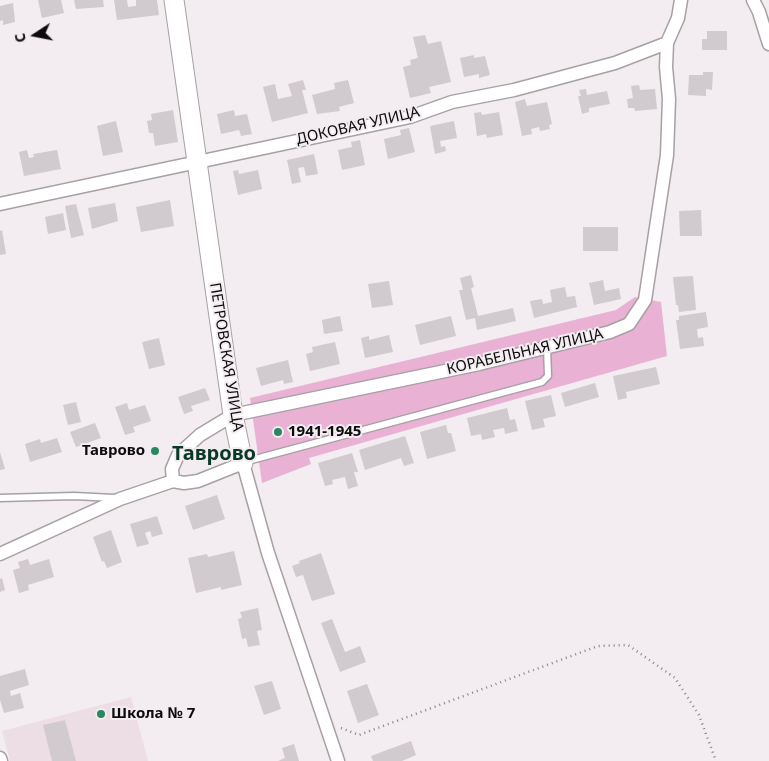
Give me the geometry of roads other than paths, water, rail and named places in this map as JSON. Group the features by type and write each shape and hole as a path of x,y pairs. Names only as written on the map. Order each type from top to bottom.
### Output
{"street":[{"name":"ПЕТРОВСКАЯ УЛИЦА","path":"174,0 233,415 243,463 268,553 338,761"},
{"path":"667,43 678,18 681,0"},
{"path":"753,0 760,12 769,44"},
{"name":"ДОКОВАЯ УЛИЦА","path":"0,204 197,160 410,117 452,102 514,90 615,63 667,43"},
{"name":"КОРАБЕЛЬНАЯ УЛИЦА","path":"173,482 172,469 178,455 200,434 233,415 479,364 610,332 629,324 645,300 666,155 669,99 666,67 667,43"},
{"path":"0,554 120,499 173,482 198,481 243,463"}],"lane":[{"path":"243,463 542,382 548,376 547,346"},
{"path":"0,498 74,496 120,499"}],"place":[{"name":"1941-1945","path":"278,432"},
{"name":"Таврово","path":"155,451"},
{"name":"Школа № 7","path":"101,714"}],"district":[{"name":"Таврово","path":"214,454"}]}
